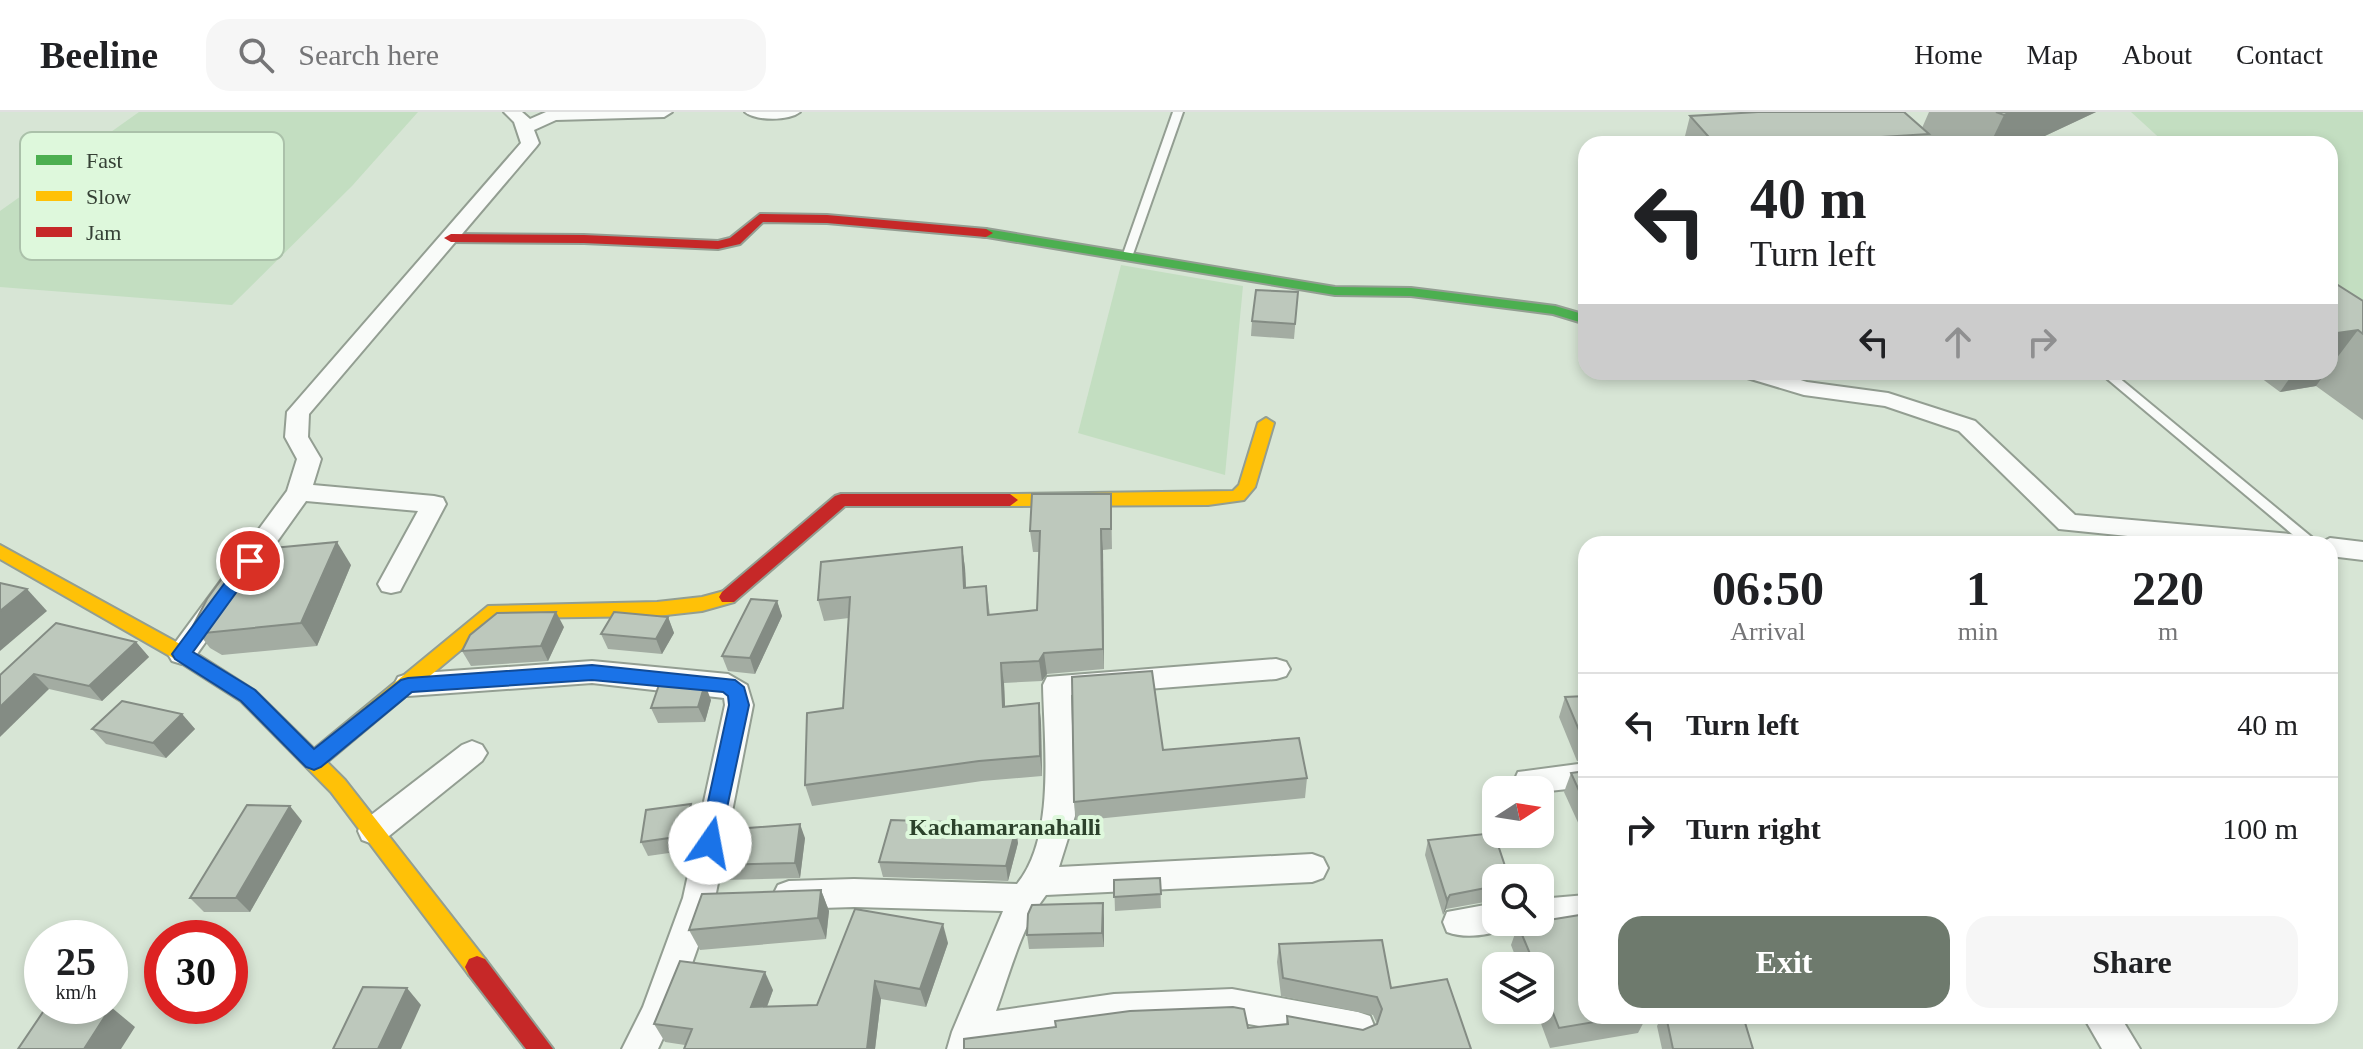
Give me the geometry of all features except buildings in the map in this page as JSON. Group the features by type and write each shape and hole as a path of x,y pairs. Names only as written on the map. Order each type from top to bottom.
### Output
{"street":[{"path":"182,654 299,492 309,459 293,427 298,412 530,143 518,120 553,115 664,112"},
{"path":"753,112 792,112"},
{"path":"451,238 584,239 718,245 735,241 753,223 769,216 978,232 1335,291 1425,294 1555,310 1578,317"},
{"path":"1778,380 1804,388 1888,400 1967,426 2068,523 2212,536"},
{"path":"314,761 495,611 657,609 702,604 733,595 841,500 1193,499 1238,496 1247,487 1266,423"},
{"path":"299,492 434,504 391,584"},
{"path":"2338,548 2363,551"},
{"path":"0,551 182,654 248,696 338,786 541,1049"},
{"path":"967,1041 1060,816 1057,685 1276,669"},
{"path":"408,685 592,672 728,685 737,693 739,705 730,897 658,1012 640,1049"},
{"path":"373,831 472,753"},
{"path":"1554,778 1578,776"},
{"path":"730,897 1032,890 1312,868"},
{"path":"1554,912 1578,910"},
{"path":"1459,922 1482,920"},
{"path":"967,1041 1114,1010 1232,1005 1358,1028"},
{"path":"2105,1024 2122,1049"}],"lane":[{"path":"1127,257 1178,112"},
{"path":"2115,380 2303,536"}],"green space":[{"path":"139,112 418,112 352,186 284,253 284,132 111,132"},
{"path":"2131,112 2363,112 2363,314 2338,298 2338,136 2157,136"},
{"path":"20,197 20,260 277,260 232,305 0,287 0,211"},
{"path":"1121,265 1243,286 1225,475 1078,433"}],"traffic: fast":[{"path":"986,233 1335,291 1411,292 1555,310 1578,317"}],"traffic: slow":[{"path":"1010,500 1208,499 1238,496 1247,487 1266,423"},
{"path":"0,551 182,654 248,696 338,786 477,967"},
{"path":"314,761 495,611 657,609 702,604 728,597"}],"traffic: jam":[{"path":"451,238 584,239 718,245 735,241 760,218 827,219 986,233"},
{"path":"728,597 841,500 1010,500"},
{"path":"477,967 541,1049"}],"district":[{"name":"Kachamaranahalli","path":"1005,827"}],"route":[{"path":"250,561 182,654 248,696 314,761 408,685 592,672 728,685 737,693 739,705 710,843"}]}
